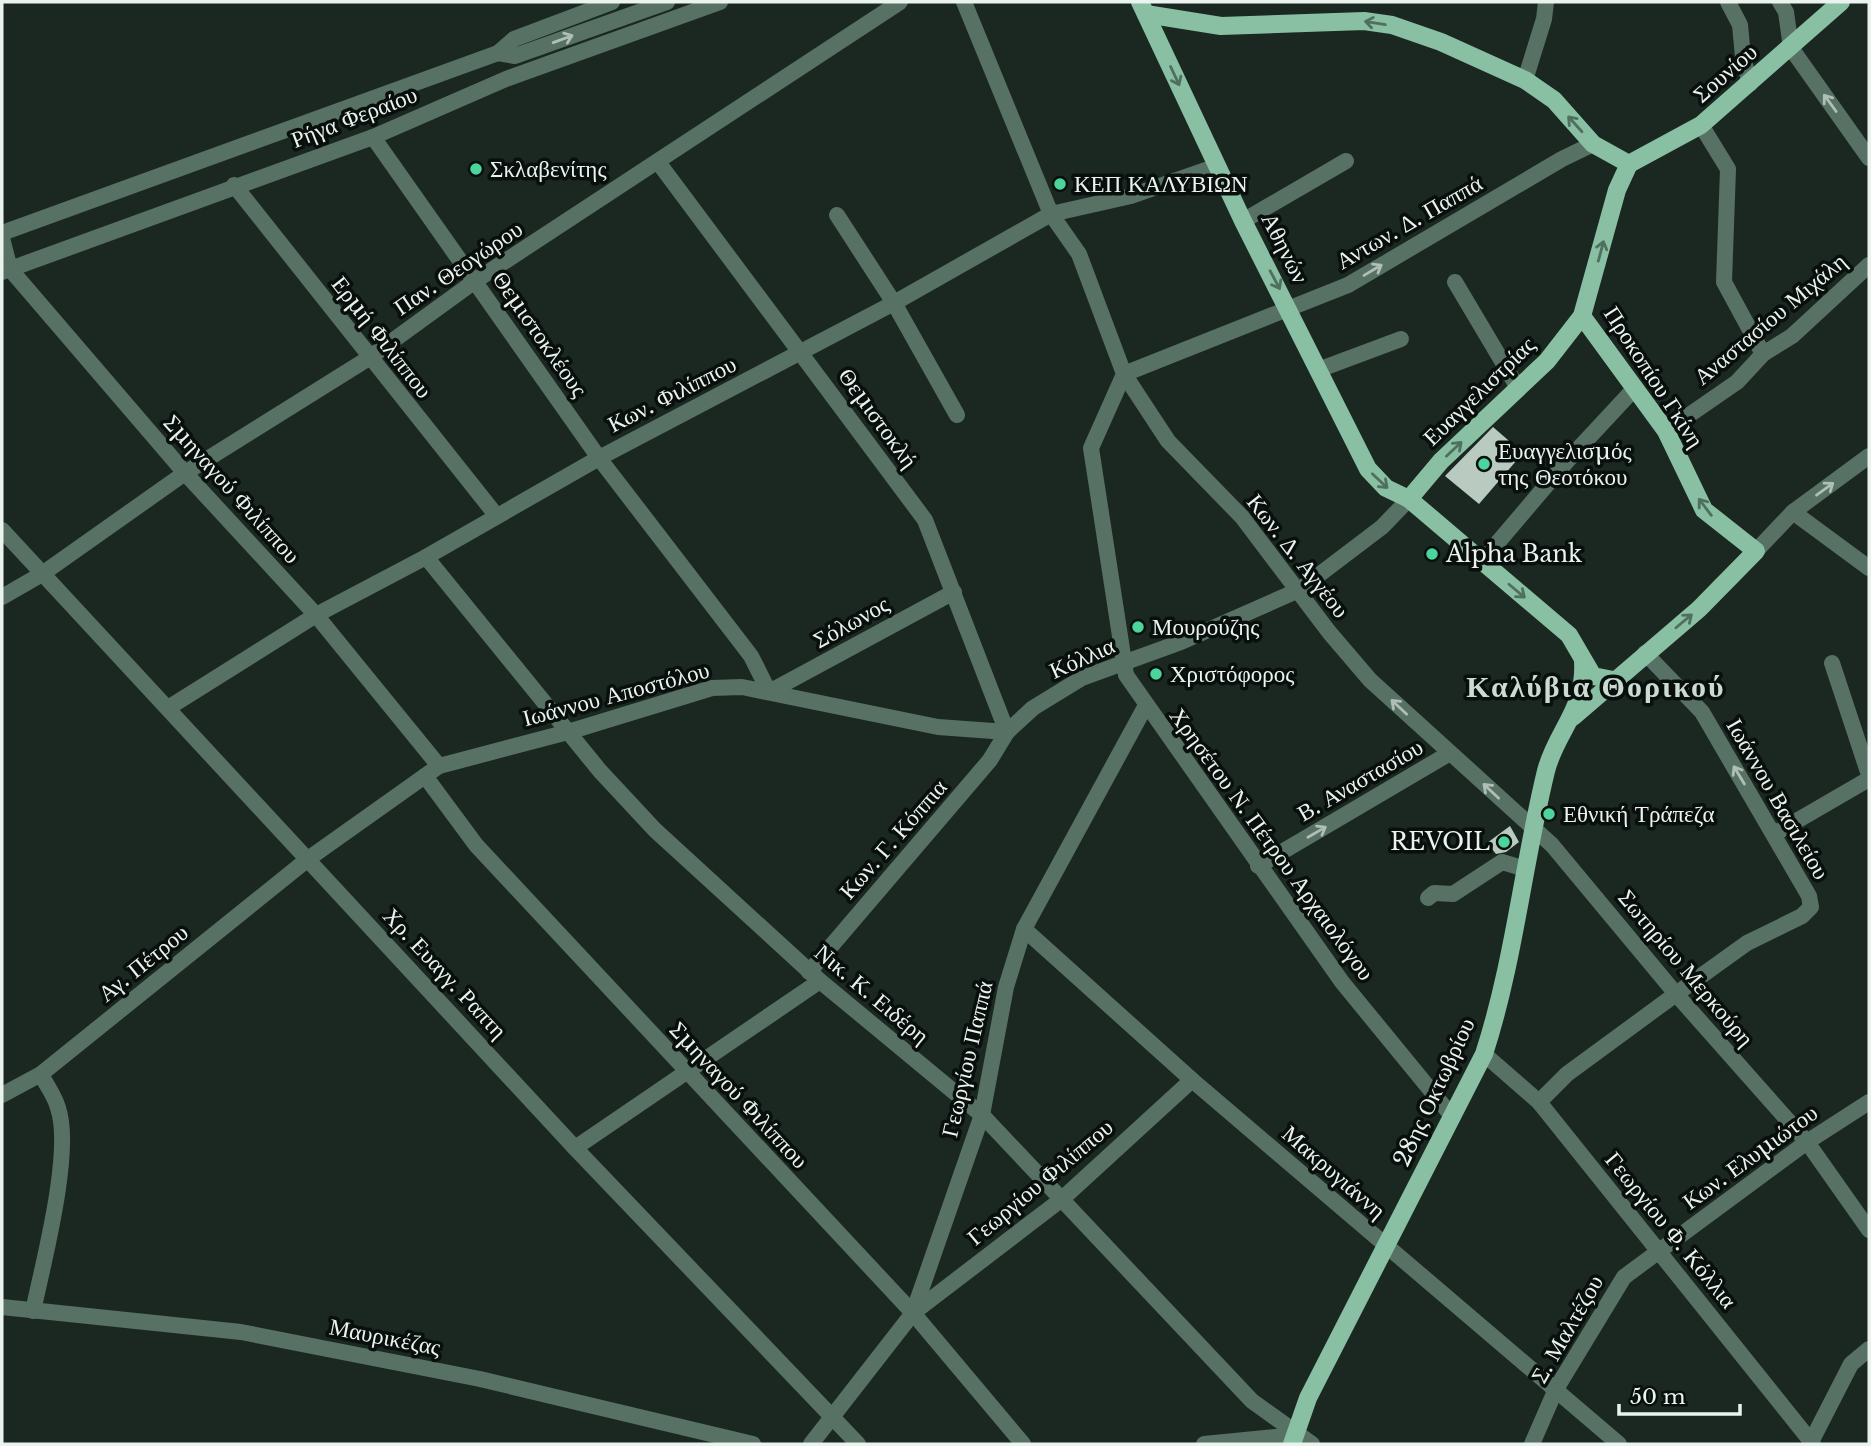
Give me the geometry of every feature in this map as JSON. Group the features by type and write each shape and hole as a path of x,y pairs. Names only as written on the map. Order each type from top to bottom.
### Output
{"main road":[{"name":"Σουνίου","path":"1629,164 1701,125 1841,2"},
{"path":"1143,8 1221,26 1364,21 1392,26 1441,42 1525,80 1554,100 1593,144 1629,164"},
{"name":"Αθηνών","path":"1143,8 1243,221 1368,469 1386,488 1409,499 1569,635 1582,653 1583,661"},
{"name":"Προκοπίου Γκίνη","path":"1629,164 1617,190 1582,316 1665,431 1704,510 1756,551"},
{"name":"Ευαγγελιστρίας","path":"1409,499 1441,461 1547,361 1582,316"},
{"path":"1573,717 1699,609 1756,551"},
{"path":"1583,661 1593,676 1613,680"},
{"name":"28ης Οκτωβρίου","path":"1294,1439 1308,1398 1484,1054 1502,1000 1547,767 1573,717 1583,686 1583,661"}],"street":[{"name":"Ρήγα Φεραίου","path":"2,233 498,53 514,39 612,2"},
{"name":"Ρήγα Φεραίου","path":"498,53 516,56 667,2"},
{"name":"Ρήγα Φεραίου","path":"6,270 234,185 373,137 506,79 720,2"},
{"name":"Παν. Θεογώρου","path":"2,597 43,574 185,472 369,358 475,281 900,2"},
{"name":"Κων. Δ. Αγγέου","path":"964,2 1051,214 1079,254 1124,374 1168,442 1242,517 1329,632 1370,680 1450,753"},
{"path":"1525,80 1544,19 1546,2"},
{"path":"1728,2 1740,25 1742,57 1750,84"},
{"path":"1780,2 1786,12 1791,48 1869,158"},
{"path":"498,53 506,79"},
{"path":"1701,125 1728,169 1724,282 1763,354"},
{"name":"Θεμιστοκλέους","path":"373,137 599,458 751,656 769,692"},
{"name":"Αντων. Δ. Παππά","path":"1124,374 1348,285 1562,159 1593,144"},
{"path":"1243,221 1346,161"},
{"name":"Θεμιστοκλή","path":"658,162 925,520 1007,732"},
{"name":"Κων. Φιλίππου","path":"168,708 316,615 426,557 599,458 894,303 1051,214 1132,196 1217,166"},
{"name":"Ερμή Φιλίππου","path":"234,185 496,515"},
{"path":"837,215 894,303 957,415"},
{"name":"Σμηναγού Φιλίππου","path":"2,238 6,270 316,615 439,766"},
{"name":"Αναστασίου Μιχάλη","path":"1665,431 1737,382 1763,354 1792,336 1869,265"},
{"path":"1455,282 1518,388"},
{"path":"1318,370 1401,340"},
{"name":"Χρησέτου Ν. Πέτρου Αρχαιολόγου","path":"1124,374 1091,448 1126,675 1145,707 1342,982 1451,1115"},
{"path":"1482,561 1634,388"},
{"path":"1756,551 1793,512 1869,456"},
{"name":"Κόλλια","path":"1007,732 1033,708 1082,678 1124,664 1299,590 1382,527 1409,499"},
{"path":"1793,512 1869,568"},
{"name":"Χρ. Ευαγγ. Ραπτη","path":"2,530 575,1148 858,1444"},
{"name":"Νικ. Κ. Ειδέρη","path":"426,557 600,771 655,830 814,977 982,1115 1252,1401 1294,1439 1312,1444"},
{"name":"Σόλωνος","path":"769,692 954,592"},
{"name":"Ιωάννου Βασιλείου","path":"1645,653 1702,712 1774,834 1811,906 1802,916 1747,943 1676,994"},
{"path":"1774,834 1869,777 1832,663"},
{"name":"Ιωάννου Αποστόλου","path":"308,859 439,766 568,732 712,688 742,687 938,727 1007,732"},
{"name":"Γεωργίου Παππά","path":"811,1444 913,1314 982,1115 1006,987 1024,929 1145,707"},
{"name":"Κων. Γ. Κόππια","path":"575,1148 686,1072 814,977 990,760 1007,732"},
{"name":"Σωτηρίου Μερκούρη","path":"1450,753 1552,845 1676,994 1807,1142 1869,1230"},
{"name":"Β. Αναστασίου","path":"1258,866 1450,753"},
{"name":"Σμηναγού Φιλίππου","path":"425,776 476,845 913,1314 1023,1444"},
{"name":"Αγ. Πέτρου","path":"2,1095 41,1074 308,859"},
{"path":"1427,898 1434,893 1453,894 1502,862 1527,869"},
{"name":"Μακρυγιάννη","path":"1024,929 1192,1080 1619,1444"},
{"path":"1539,1102 1567,1074 1676,994"},
{"name":"Γεωργίου Φ. Κόλλια","path":"1484,1054 1539,1102 1811,1443"},
{"path":"33,1311 57,1198 62,1123 58,1107 41,1074"},
{"name":"Γεωργίου Φιλίππου","path":"913,1314 1062,1199 1192,1080"},
{"name":"Κων. Ελυμιώτου","path":"1659,1252 1807,1142 1869,1101"},
{"name":"Σ. Μαλτέζου","path":"1532,1444 1556,1389 1624,1277 1659,1252"},
{"name":"Μαυρικέζας","path":"2,1307 241,1332 480,1379 753,1444"},
{"path":"1811,1443 1851,1364 1869,1349"},
{"path":"1204,1444 1294,1439"}],"building":[{"name":"Ευαγγελισμός της Θεοτόκου","path":"1493,427 1523,453 1479,504 1445,476"},
{"name":"REVOIL","path":"1510,826 1519,842 1506,852 1496,854 1487,843"}],"place":[{"name":"Σκλαβενίτης","path":"476,169"},
{"name":"ΚΕΠ ΚΑΛΥΒΙΩΝ","path":"1060,184"},
{"name":"Ευαγγελισμός της Θεοτόκου","path":"1484,464"},
{"name":"Alpha Bank","path":"1432,554"},
{"name":"Μουρούζης","path":"1138,627"},
{"name":"Χριστόφορος","path":"1156,674"},
{"name":"Εθνική Τράπεζα","path":"1549,814"},
{"name":"REVOIL","path":"1504,842"}],"district":[{"name":"Καλύβια Θορικού","path":"1596,686"}]}
